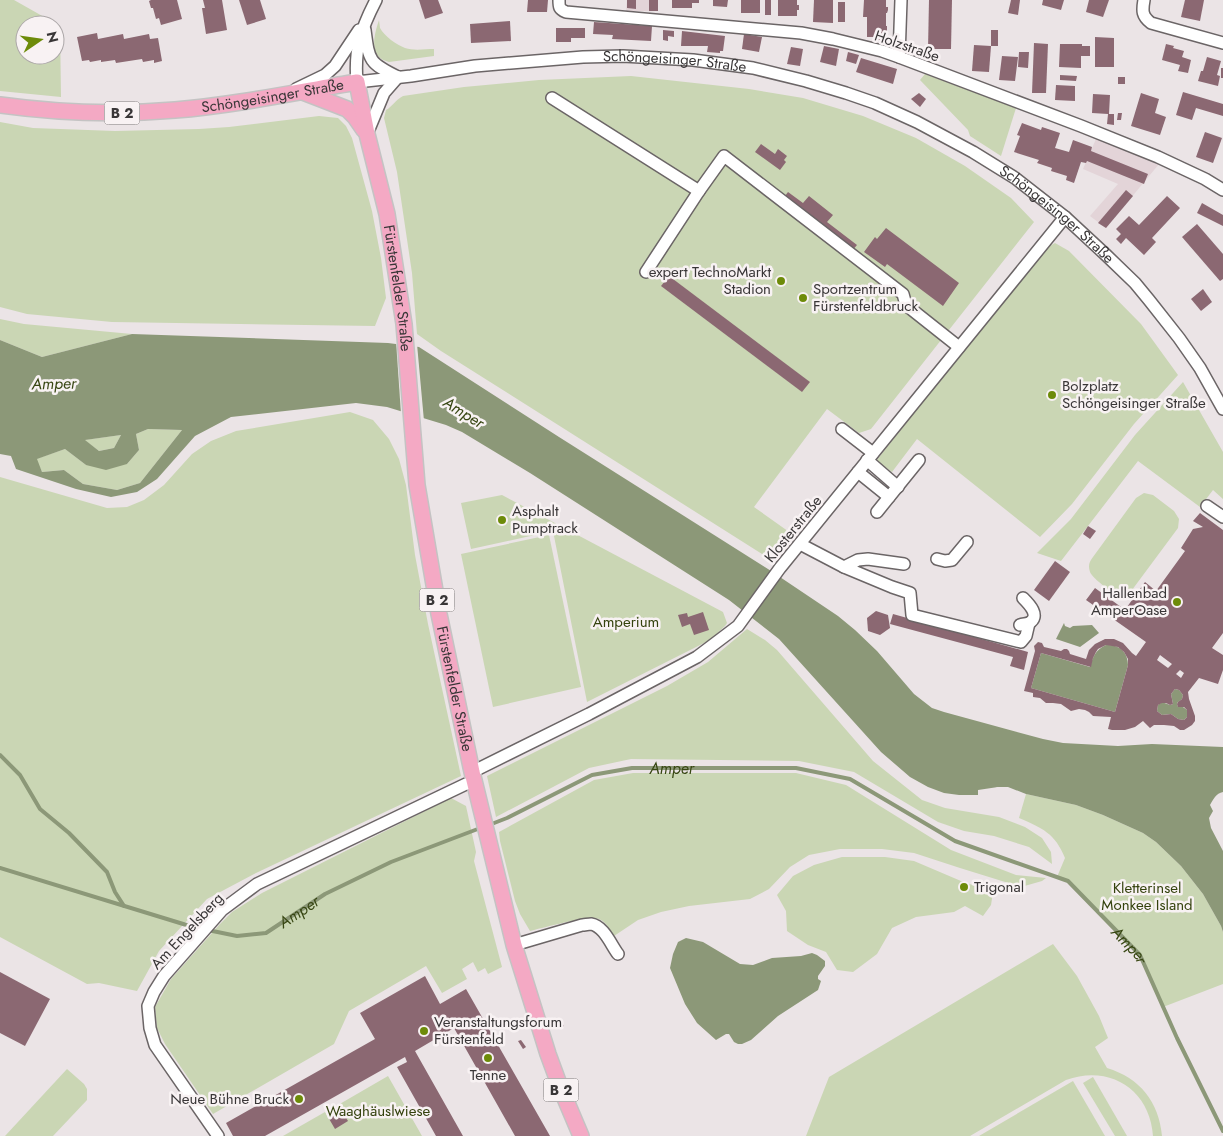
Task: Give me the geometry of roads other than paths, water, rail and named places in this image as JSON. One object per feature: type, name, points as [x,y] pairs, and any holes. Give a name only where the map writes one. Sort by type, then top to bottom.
[{"type":"main road","name":"Schöngeisinger Straße","points":[[0,105],[67,112],[113,113],[176,110],[244,102],[357,82]]},
{"type":"main road","name":"Fürstenfelder Straße","points":[[357,82],[367,134],[388,214],[406,336],[417,485],[437,605],[473,777],[514,945],[558,1084],[581,1136]]},
{"type":"main road","points":[[301,92],[347,109],[367,134]]},
{"type":"street","points":[[284,95],[325,75],[335,66],[364,23],[376,0]]},
{"type":"street","points":[[899,57],[901,0]]},
{"type":"street","points":[[1144,0],[1145,18],[1151,23],[1163,28],[1223,43]]},
{"type":"street","name":"Holzstraße","points":[[560,5],[566,12],[570,13],[801,33],[840,41],[899,57],[1158,157],[1205,179],[1223,190]]},
{"type":"street","points":[[364,23],[368,53],[371,59],[378,67],[398,77],[384,93],[367,134]]},
{"type":"street","points":[[357,82],[358,46],[364,23]]},
{"type":"street","name":"Schöngeisinger Straße","points":[[357,82],[484,65],[623,56],[702,61],[773,72],[875,103],[960,144],[1015,178],[1064,218],[1135,283],[1180,338],[1200,368],[1223,409]]},
{"type":"street","points":[[552,98],[699,191]]},
{"type":"street","points":[[646,272],[724,156],[903,294],[906,305],[959,347]]},
{"type":"street","name":"Klosterstraße","points":[[473,777],[696,657],[738,626],[745,619],[776,574],[1064,218]]},
{"type":"street","points":[[842,428],[898,487]]},
{"type":"street","points":[[877,512],[919,460]]},
{"type":"street","points":[[858,472],[889,497]]},
{"type":"street","points":[[1208,506],[1223,517]]},
{"type":"street","points":[[937,559],[952,560],[967,542]]},
{"type":"street","points":[[800,544],[844,567],[910,593],[912,615],[1021,642],[1026,636],[1025,624],[1033,618],[1034,612],[1031,605],[1022,598]]},
{"type":"street","points":[[844,567],[858,560],[868,559],[904,564]]},
{"type":"street","name":"Am Engelsberg","points":[[218,1136],[155,1045],[150,1028],[148,1006],[164,976],[222,910],[257,884],[466,784],[473,777]]},
{"type":"street","points":[[514,945],[591,924],[603,931],[618,954]]},
{"type":"water","points":[[132,334],[388,343],[419,347],[768,569],[838,616],[877,651],[914,694],[932,708],[1063,743],[1118,746],[1152,744],[1223,747],[1223,792],[1217,795],[1210,805],[1213,811],[1209,818],[1211,828],[1223,851],[1223,932],[1203,894],[1181,866],[1156,842],[1143,833],[1076,805],[1026,794],[1008,787],[998,787],[978,795],[959,795],[944,793],[910,777],[881,752],[779,639],[729,600],[530,473],[462,432],[446,425],[387,407],[356,403],[231,417],[195,436],[157,479],[137,492],[111,497],[76,489],[16,469],[11,456],[0,454],[0,340],[42,357]],"holes":[[[148,429],[182,430],[140,483],[117,490],[83,484],[64,470],[42,472],[37,459],[65,449],[86,465],[106,470],[127,464],[139,450],[136,434]],[[121,435],[114,448],[99,451],[85,440]]]},
{"type":"water","points":[[1064,623],[1065,626],[1070,628],[1073,626],[1092,625],[1099,633],[1080,647],[1056,639]]},
{"type":"water","points":[[1106,645],[1119,647],[1128,660],[1115,712],[1031,688],[1041,653],[1090,667],[1095,654]]},
{"type":"water","points":[[1175,689],[1179,690],[1183,695],[1182,699],[1177,703],[1178,707],[1183,707],[1187,710],[1187,717],[1184,720],[1178,719],[1171,714],[1162,715],[1157,711],[1158,705],[1161,703],[1173,704],[1171,694]]},
{"type":"water","points":[[686,938],[703,942],[740,964],[753,965],[772,958],[801,956],[812,953],[825,961],[825,966],[818,976],[818,979],[821,981],[818,990],[778,1016],[751,1040],[738,1044],[734,1042],[729,1034],[726,1034],[716,1040],[697,1023],[685,1004],[670,968],[678,942]]},
{"type":"waterway","points":[[0,755],[20,775],[40,809],[69,833],[107,872],[115,892],[124,906]]},
{"type":"waterway","name":"Amper","points":[[489,825],[507,818],[592,775],[632,768],[796,768],[850,779],[955,841],[1068,881],[1140,955],[1177,1038],[1223,1131]]},
{"type":"waterway","name":"Amper","points":[[0,868],[193,927],[237,936],[266,933],[325,894],[391,862],[483,827]]},
{"type":"place","name":"expert TechnoMarkt Stadion","points":[[781,281]]},
{"type":"place","name":"Sportzentrum Fürstenfeldbruck","points":[[803,298]]},
{"type":"place","name":"Bolzplatz Schöngeisinger Straße","points":[[1052,395]]},
{"type":"place","name":"Asphalt Pumptrack","points":[[502,520]]},
{"type":"place","name":"Hallenbad AmperOase","points":[[1177,602]]},
{"type":"place","name":"Trigonal","points":[[964,887]]},
{"type":"place","name":"Veranstaltungsforum Fürstenfeld","points":[[424,1031]]},
{"type":"place","name":"Tenne","points":[[488,1058]]},
{"type":"place","name":"Neue Bühne Bruck","points":[[299,1099]]},
{"type":"park label","name":"Amperium","points":[[626,622]]},
{"type":"park label","name":"Kletterinsel Monkee Island","points":[[1147,896]]},
{"type":"park label","name":"Waaghäuslwiese","points":[[378,1111]]}]
